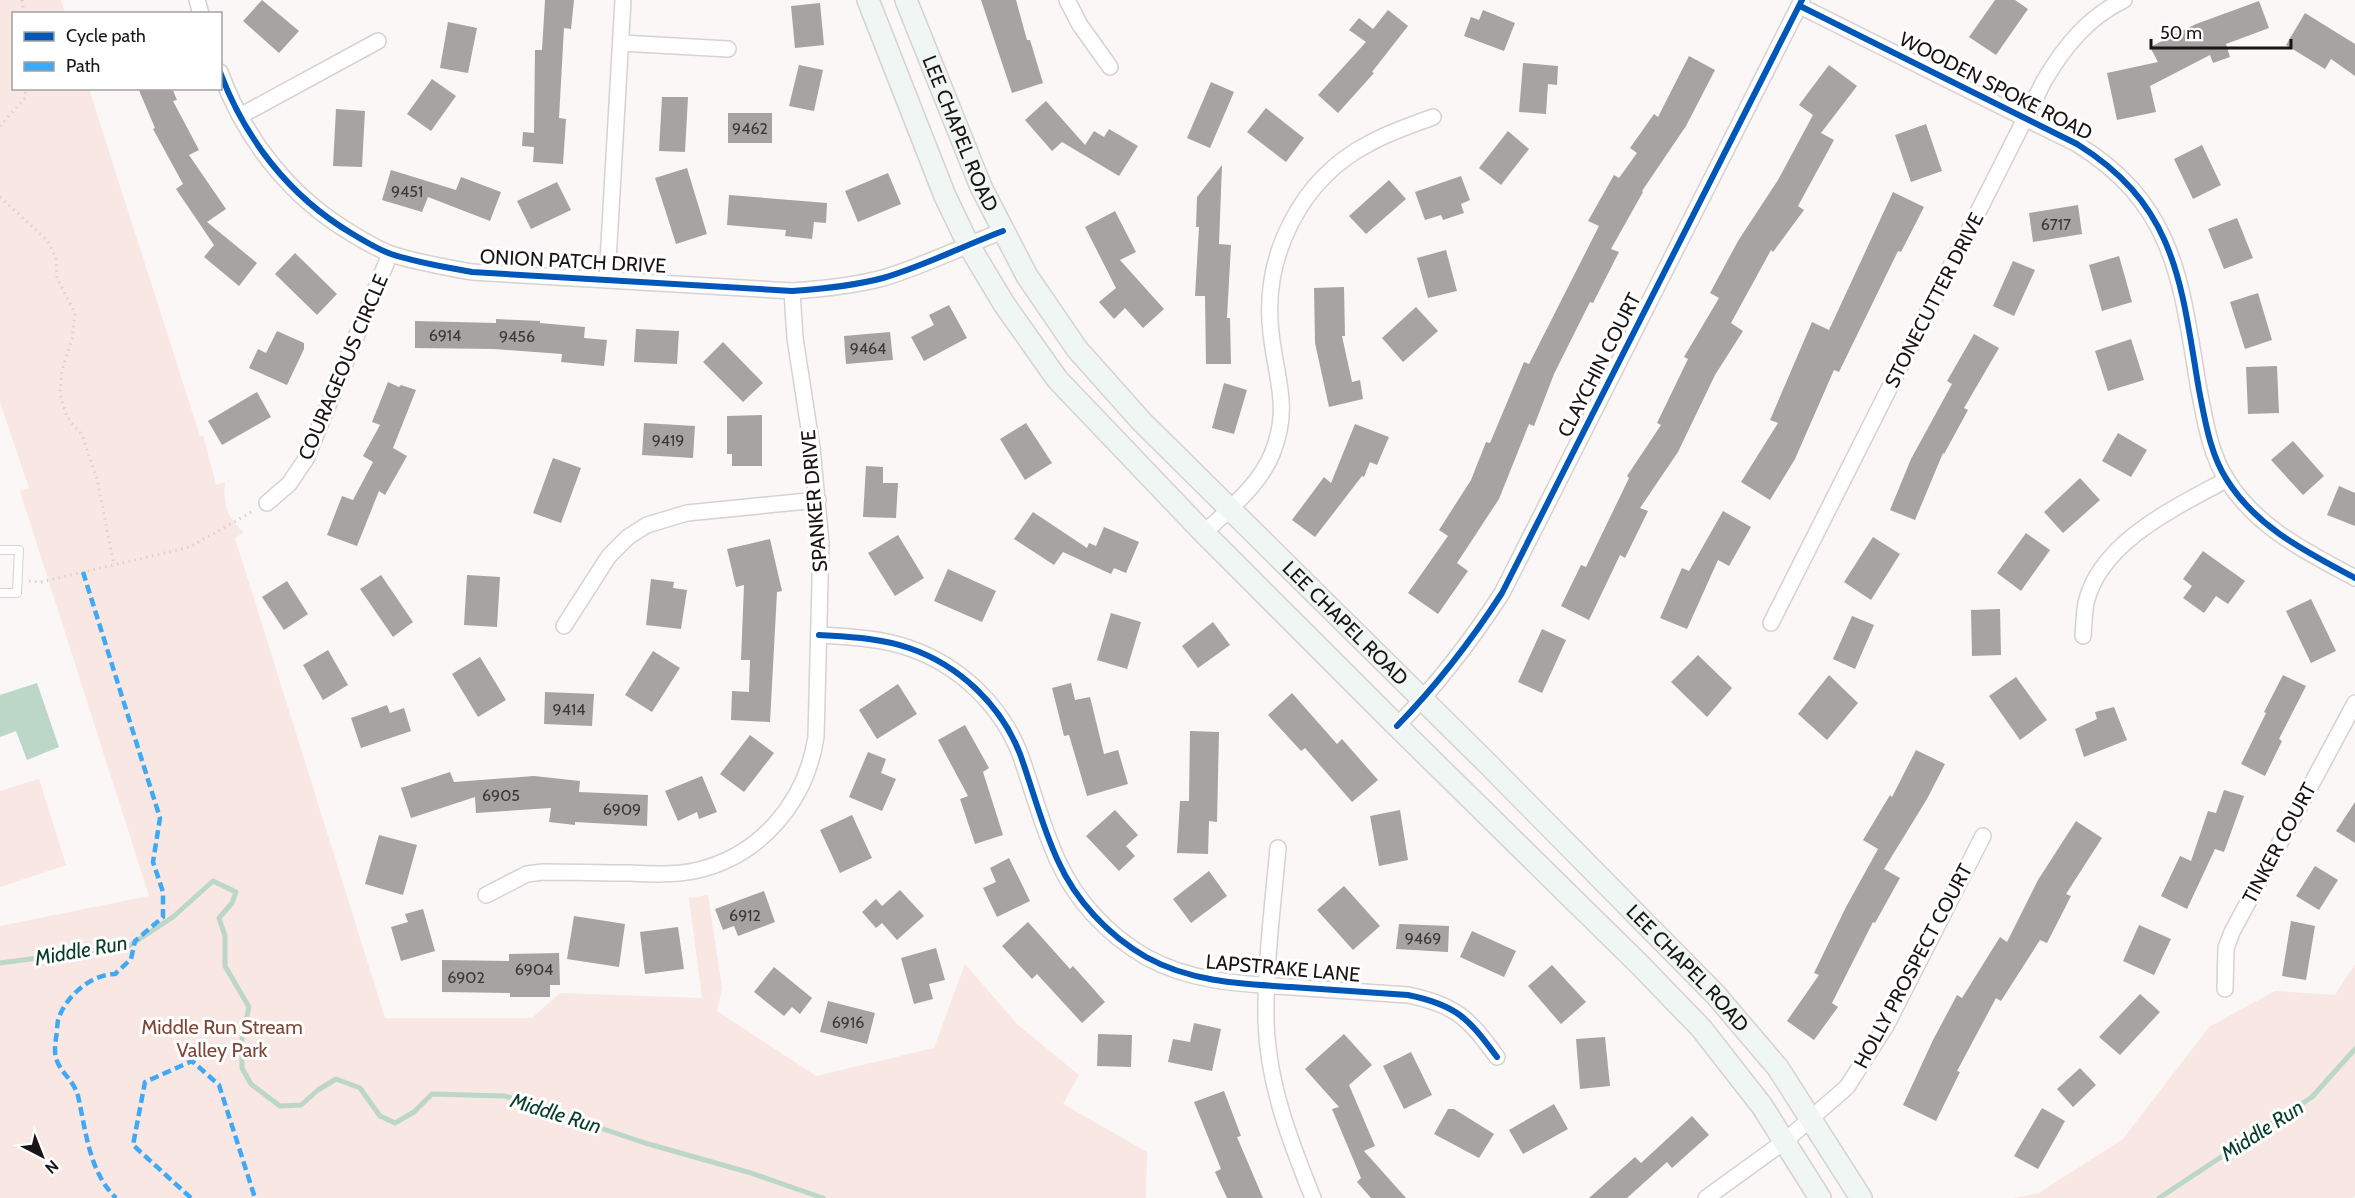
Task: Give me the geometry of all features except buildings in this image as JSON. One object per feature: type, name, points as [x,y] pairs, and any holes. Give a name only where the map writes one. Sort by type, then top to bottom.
[{"type":"main road","name":"LEE CHAPEL ROAD","points":[[868,0],[945,196],[968,244],[1004,304],[1057,379],[1204,533],[1549,874],[1701,1028],[1733,1067],[1785,1141],[1820,1198]]},
{"type":"main road","name":"LEE CHAPEL ROAD","points":[[906,0],[981,186],[1003,231],[1027,276],[1077,349],[1142,422],[1715,994],[1778,1068],[1861,1198]]},
{"type":"street","name":"ONION PATCH DRIVE","points":[[607,279],[623,0]]},
{"type":"street","points":[[1067,0],[1080,25],[1110,67]]},
{"type":"street","name":"STONECUTTER DRIVE","points":[[1771,623],[2044,81],[2070,42],[2099,15],[2124,0]]},
{"type":"street","name":"WOODEN SPOKE ROAD","points":[[1801,3],[2078,144],[2119,174],[2139,197],[2162,232],[2170,250],[2181,288],[2206,426],[2226,480],[2252,512],[2266,525],[2297,547],[2355,578]]},
{"type":"street","name":"CLAYCHIN COURT","points":[[1397,726],[1423,700],[1476,634],[1502,593],[1801,3]]},
{"type":"street","points":[[240,117],[378,41]]},
{"type":"street","points":[[621,43],[728,49]]},
{"type":"street","name":"ONION PATCH DRIVE","points":[[222,76],[240,117],[263,153],[295,191],[337,225],[390,254],[425,264],[472,272],[792,291],[823,289],[883,278],[1003,231]]},
{"type":"street","points":[[1204,533],[1263,472],[1279,432],[1282,395],[1270,320],[1271,286],[1275,262],[1284,234],[1308,195],[1340,162],[1371,142],[1433,117]]},
{"type":"street","name":"COURAGEOUS CIRCLE","points":[[267,503],[289,484],[306,459],[390,254]]},
{"type":"street","name":"SPANKER DRIVE","points":[[486,895],[527,874],[543,872],[668,874],[694,871],[722,863],[758,841],[784,816],[796,798],[811,765],[816,737],[821,543],[818,500],[795,338],[792,291]]},
{"type":"street","points":[[2084,636],[2086,603],[2098,576],[2116,553],[2159,516],[2226,480]]},
{"type":"street","points":[[564,626],[609,556],[628,537],[647,525],[687,513],[818,500]]},
{"type":"street","name":"LAPSTRAKE LANE","points":[[819,635],[890,642],[927,655],[956,672],[979,690],[1012,736],[1058,862],[1072,888],[1100,921],[1145,956],[1165,967],[1205,979],[1424,998],[1459,1014],[1473,1024],[1497,1057]]},
{"type":"street","name":"TINKER COURT","points":[[2225,990],[2226,948],[2232,932],[2355,703]]},
{"type":"street","name":"HOLLY PROSPECT COURT","points":[[1706,1198],[1785,1141],[1847,1087],[1886,1026],[1983,836]]},
{"type":"street","points":[[1278,848],[1266,1023],[1274,1082],[1288,1136],[1313,1198]]},
{"type":"lane","points":[[0,550],[19,550],[17,593],[0,593]]},
{"type":"path","points":[[0,126],[25,98],[26,90]]},
{"type":"path","points":[[0,197],[48,241],[56,259],[57,278],[75,313],[72,339],[62,370],[60,396],[67,417],[82,435],[97,479],[114,565]]},
{"type":"path","points":[[17,581],[41,582],[190,547],[267,503]]},
{"type":"green space","name":"Middle Run Stream Valley Park","points":[[0,0],[61,0],[65,12],[12,12],[12,90],[89,90],[200,436],[203,435],[216,485],[225,482],[227,510],[244,532],[235,538],[385,1018],[532,1018],[560,993],[702,998],[689,898],[708,895],[722,988],[717,1011],[816,1076],[934,1048],[965,964],[1018,1025],[1079,1075],[1063,1104],[1147,1152],[1146,1198],[0,1198],[0,926],[149,896],[20,491],[29,488],[0,402]]},
{"type":"green space","points":[[39,779],[66,865],[0,887],[0,791]]},
{"type":"green space","points":[[2355,964],[2355,1196],[2353,1198],[2014,1198],[2039,1193],[2123,1139],[2209,1027],[2275,991],[2335,995]]},
{"type":"shaded area","points":[[37,683],[59,747],[27,760],[16,731],[0,737],[0,695]]},
{"type":"waterway","name":"Middle Run","points":[[0,963],[129,946],[173,917],[213,881],[236,892],[232,903],[219,918],[225,936],[225,966],[249,1007],[242,1038],[242,1068],[251,1084],[280,1106],[301,1105],[318,1090],[336,1079],[360,1088],[380,1116],[395,1123],[414,1112],[432,1094],[505,1096],[645,1143],[751,1173],[823,1198]]},
{"type":"waterway","name":"Middle Run","points":[[2159,1198],[2312,1097],[2355,1049]]},
{"type":"marked path","points":[[83,572],[160,818],[153,862],[163,892],[163,917],[135,941],[131,959],[115,974],[88,982],[66,1003],[58,1022],[55,1047],[59,1066],[78,1096],[94,1164],[107,1188],[116,1198]]},
{"type":"marked path","points":[[191,1198],[133,1145],[145,1082],[192,1061],[219,1085],[255,1198]]},
{"type":"cycle path","points":[[1397,726],[1426,695],[1502,593],[1802,0]]},
{"type":"cycle path","points":[[1800,6],[2077,144],[2110,168],[2136,194],[2155,221],[2169,250],[2179,282],[2206,425],[2221,470],[2239,497],[2268,525],[2301,548],[2355,578]]},
{"type":"cycle path","points":[[222,77],[230,97],[256,143],[272,164],[308,202],[351,233],[386,252],[472,272],[792,291],[838,287],[883,278],[1003,231]]},
{"type":"cycle path","points":[[819,635],[876,640],[909,648],[945,665],[976,689],[990,703],[1012,736],[1042,822],[1065,876],[1094,916],[1106,928],[1146,957],[1181,972],[1217,980],[1254,985],[1408,995],[1425,999],[1450,1009],[1469,1023],[1497,1057]]}]
